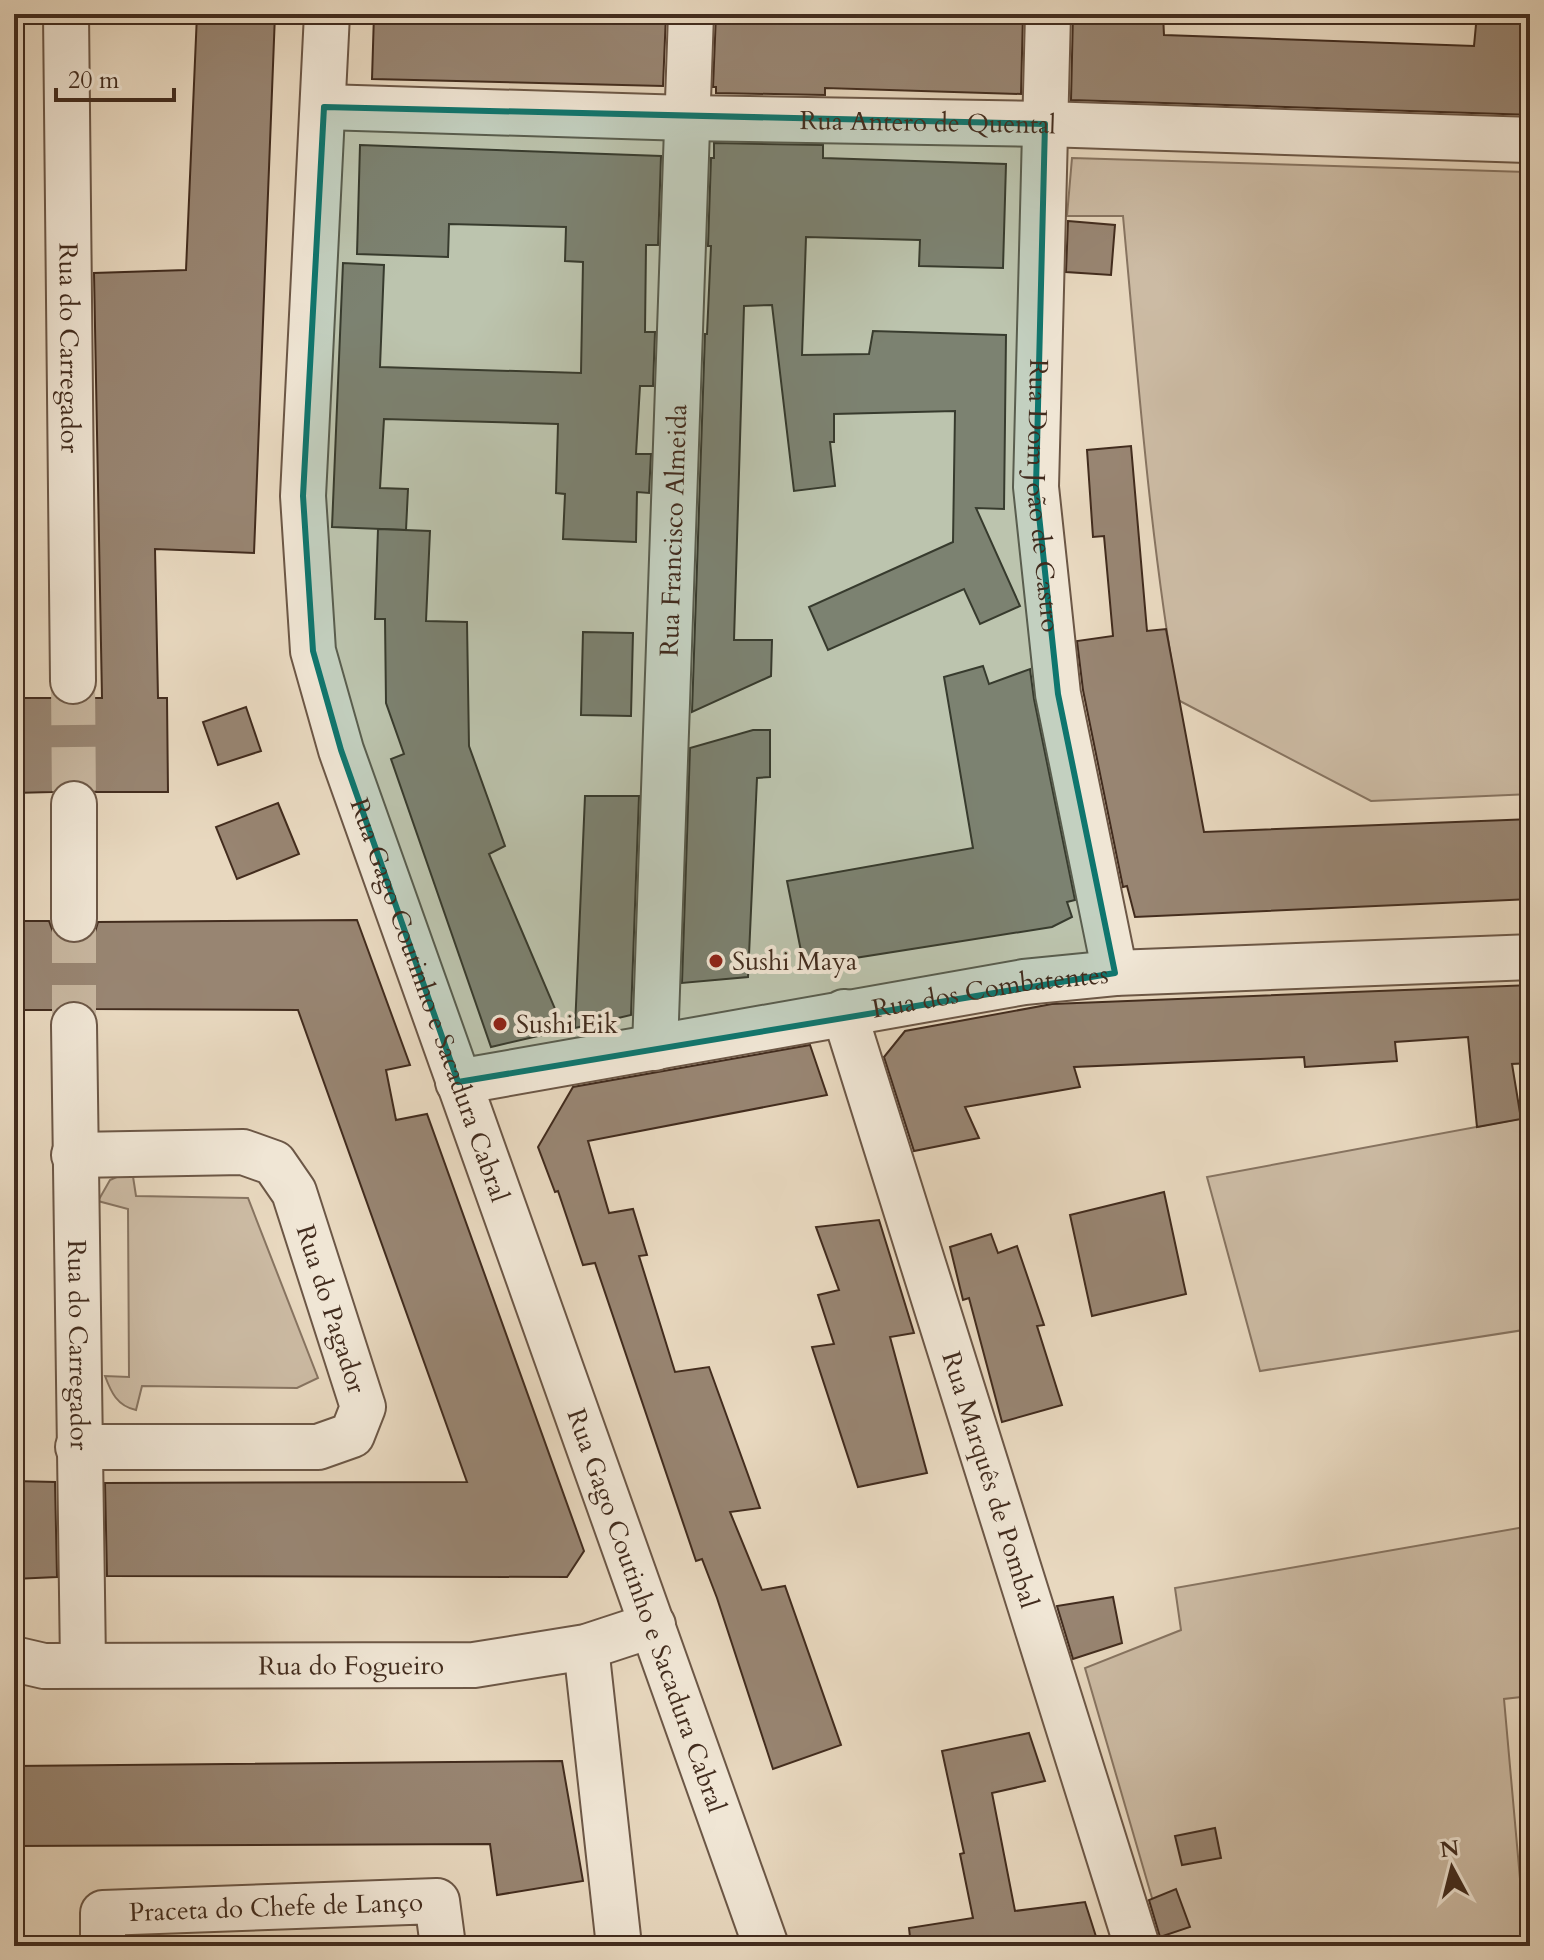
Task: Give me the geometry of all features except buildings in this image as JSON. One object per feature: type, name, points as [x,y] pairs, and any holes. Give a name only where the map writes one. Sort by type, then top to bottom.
[{"type":"street","name":"Rua do Carregador","points":[[66,14],[73,681]]},
{"type":"street","name":"Rua Gago Coutinho e Sacadura Cabral","points":[[327,14],[303,496],[313,651],[341,750],[766,1946]]},
{"type":"street","name":"Rua Francisco Almeida","points":[[655,1048],[691,14]]},
{"type":"street","name":"Rua Dom João de Castro","points":[[1048,14],[1036,487],[1058,694],[1115,973]]},
{"type":"street","name":"Rua Antero de Quental","points":[[324,107],[687,118],[1045,124],[1530,140]]},
{"type":"street","points":[[74,804],[74,919]]},
{"type":"street","name":"Rua dos Combatentes","points":[[458,1082],[1024,982],[1115,973],[1386,960],[1530,957]]},
{"type":"street","name":"Rua Marquês de Pombal","points":[[844,1012],[1137,1946]]},
{"type":"street","name":"Rua do Carregador","points":[[39,1666],[78,1447],[74,1025]]},
{"type":"street","name":"Rua do Pagador","points":[[74,1155],[243,1152],[274,1163],[294,1192],[363,1407],[352,1435],[318,1447],[78,1447]]},
{"type":"street","name":"Rua do Fogueiro","points":[[39,1666],[474,1665],[586,1647],[653,1625]]},
{"type":"street","points":[[586,1647],[619,1946]]},
{"type":"street","name":"Praceta do Chefe de Lanço","points":[[103,1946],[103,1913],[437,1901],[443,1946]]},
{"type":"highlighted area","points":[[324,107],[1045,124],[1036,487],[1058,694],[1115,973],[458,1082],[341,750],[313,651],[303,496]]},
{"type":"shaded area","points":[[1072,158],[1530,172],[1530,794],[1371,801],[1178,700],[1152,520],[1123,216],[1067,216]]},
{"type":"shaded area","points":[[1530,1117],[1530,1329],[1260,1371],[1207,1177]]},
{"type":"shaded area","points":[[132,1170],[136,1196],[248,1198],[318,1378],[297,1388],[142,1386],[136,1410],[116,1398],[105,1376],[129,1377],[128,1209],[98,1201],[110,1180]]},
{"type":"shaded area","points":[[1530,1526],[1530,1696],[1504,1699],[1521,1890],[1530,1889],[1530,1946],[1166,1946],[1085,1668],[1181,1630],[1175,1588]]},
{"type":"tunnel","points":[[73,681],[74,804]]},
{"type":"tunnel","points":[[74,919],[74,1025]]},
{"type":"place","name":"Sushi Maya","points":[[716,961]]},
{"type":"place","name":"Sushi Eik","points":[[500,1024]]}]
